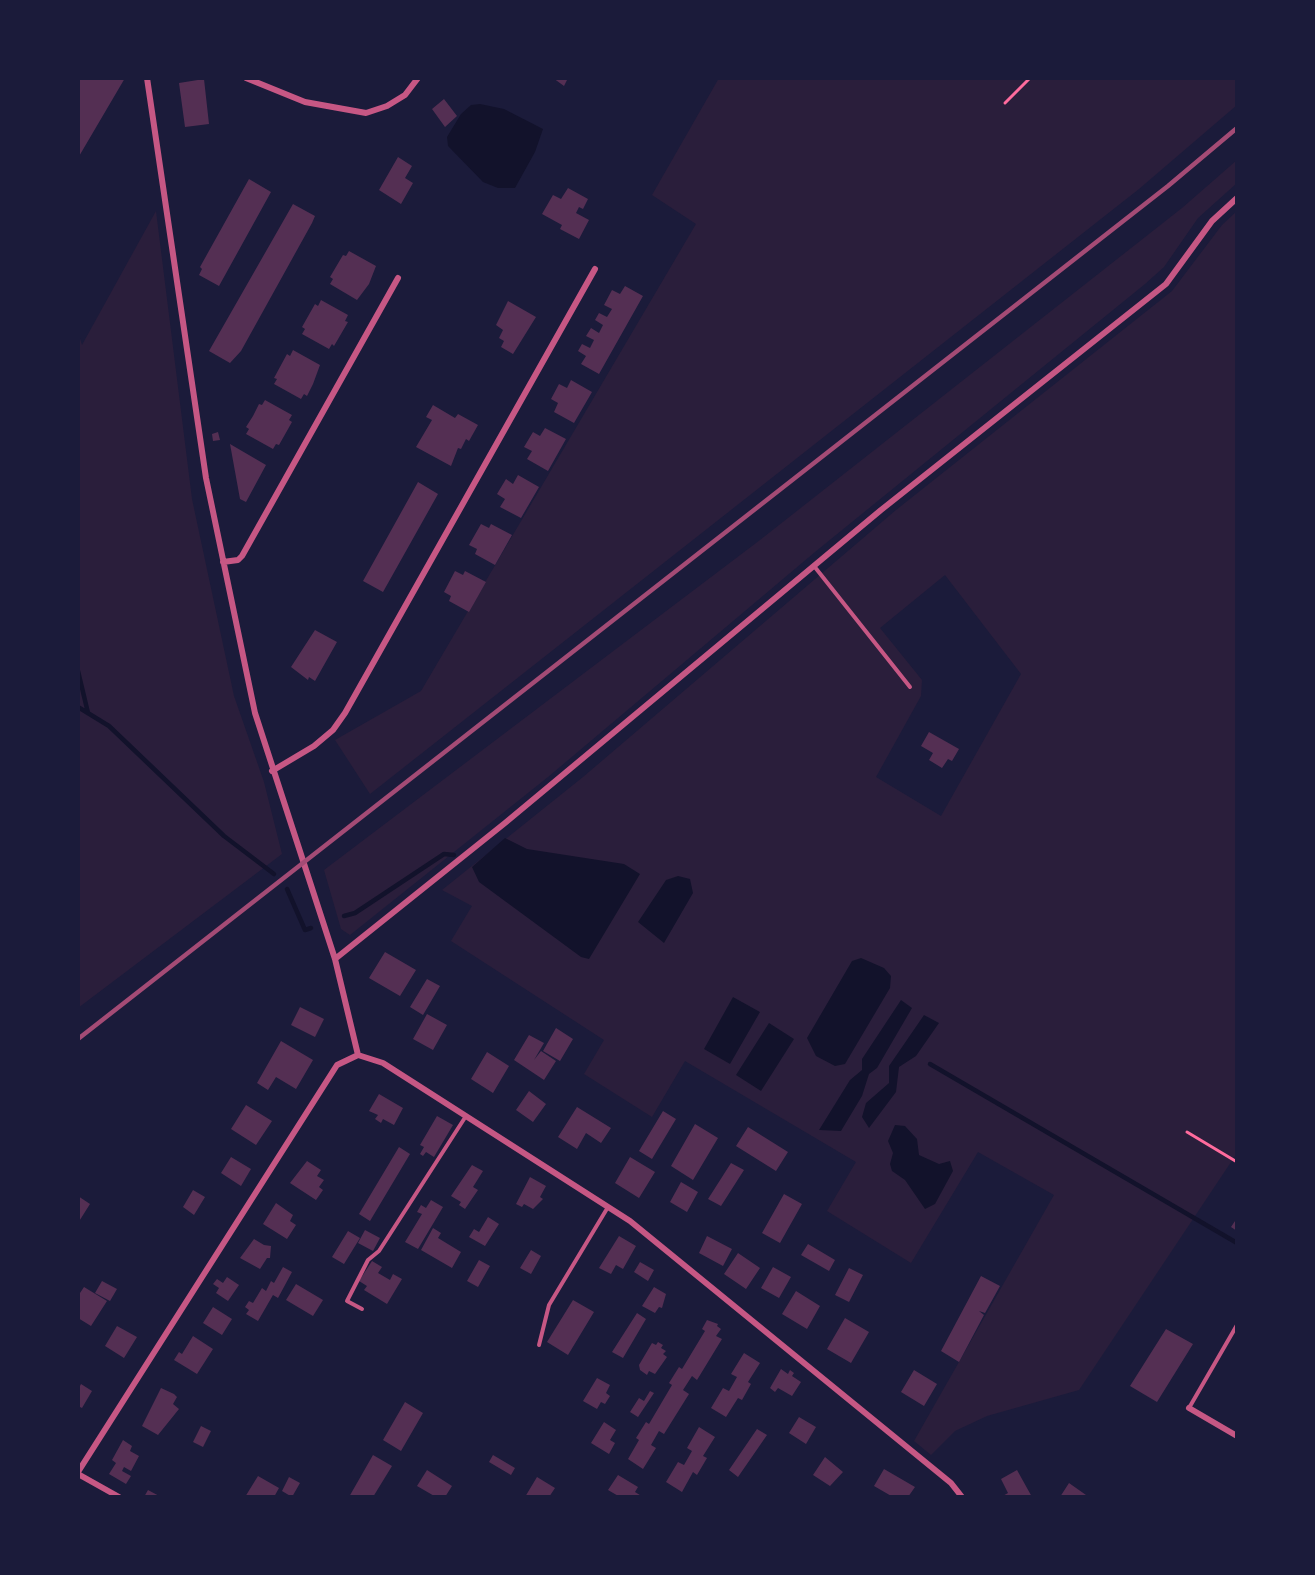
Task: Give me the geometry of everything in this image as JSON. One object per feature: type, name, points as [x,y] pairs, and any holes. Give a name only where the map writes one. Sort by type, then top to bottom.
[{"type":"street","points":[[147,78],[192,389],[223,562],[255,713],[335,959],[358,1055]]},
{"type":"street","points":[[246,78],[305,102],[366,113],[387,106],[405,95],[418,78]]},
{"type":"street","points":[[335,959],[505,823],[814,566],[1166,284],[1212,221],[1237,198]]},
{"type":"street","points":[[272,771],[314,746],[333,730],[345,712],[595,269]]},
{"type":"street","points":[[223,562],[238,560],[242,556],[398,278]]},
{"type":"street","points":[[119,1497],[78,1473],[337,1065],[358,1055],[382,1063],[630,1221],[951,1483],[962,1497]]},
{"type":"street","points":[[1189,1408],[1237,1436]]},
{"type":"lane","points":[[814,566],[910,687]]},
{"type":"lane","points":[[362,1310],[347,1301],[368,1260],[379,1251],[466,1115]]},
{"type":"lane","points":[[538,1345],[549,1305],[608,1206]]},
{"type":"lane","points":[[1189,1408],[1237,1325]]},
{"type":"path","points":[[1005,103],[1030,78]]},
{"type":"path","points":[[1186,1132],[1237,1162]]},
{"type":"shaded area","points":[[719,78],[1237,78],[1237,105],[1139,189],[370,794],[335,740],[421,691],[696,224],[652,195]]},
{"type":"shaded area","points":[[480,104],[504,109],[543,129],[535,152],[515,188],[498,188],[483,182],[448,146],[447,137],[461,114],[471,105]]},
{"type":"shaded area","points":[[1237,160],[1237,183],[1198,218],[1164,267],[1145,284],[815,552],[548,777],[350,935],[341,929],[324,870],[760,540],[1182,208]]},
{"type":"shaded area","points":[[156,211],[192,499],[234,696],[264,782],[282,854],[78,1008],[78,332],[82,345]]},
{"type":"shaded area","points":[[1237,211],[1237,1153],[1079,1390],[987,1416],[955,1431],[931,1455],[914,1441],[1054,1195],[978,1152],[911,1263],[827,1211],[856,1162],[685,1061],[652,1117],[584,1074],[604,1040],[451,941],[472,906],[442,890],[583,777],[896,510],[1172,291],[1222,225]],"holes":[[[945,575],[1021,674],[941,816],[876,777],[921,696],[922,680],[880,628]]]},
{"type":"shaded area","points":[[505,838],[527,849],[624,864],[640,874],[589,959],[581,957],[479,882],[472,867]]},
{"type":"shaded area","points":[[678,876],[690,879],[693,893],[664,943],[638,922],[666,880]]},
{"type":"shaded area","points":[[861,958],[884,968],[891,976],[890,988],[845,1064],[835,1066],[816,1056],[807,1038],[852,961]]},
{"type":"shaded area","points":[[733,997],[760,1012],[730,1064],[704,1049]]},
{"type":"shaded area","points":[[901,1000],[912,1008],[877,1068],[869,1074],[862,1096],[841,1131],[819,1130],[850,1080],[862,1070],[862,1059]]},
{"type":"shaded area","points":[[924,1015],[939,1023],[916,1056],[899,1067],[896,1092],[869,1128],[862,1117],[866,1103],[889,1083],[889,1066]]},
{"type":"shaded area","points":[[769,1023],[794,1039],[761,1091],[736,1075]]},
{"type":"shaded area","points":[[895,1125],[905,1126],[917,1139],[919,1155],[939,1164],[950,1161],[953,1171],[935,1204],[925,1209],[905,1180],[892,1171],[890,1164],[893,1153],[888,1141]]},
{"type":"building","points":[[78,78],[125,78],[78,158]]},
{"type":"building","points":[[553,78],[568,78],[564,86]]},
{"type":"building","points":[[204,79],[209,124],[185,127],[179,83]]},
{"type":"building","points":[[444,99],[457,116],[445,127],[432,109]]},
{"type":"building","points":[[398,157],[412,166],[405,178],[413,183],[401,204],[379,190]]},
{"type":"building","points":[[249,179],[271,192],[219,286],[199,275],[202,269],[200,267]]},
{"type":"building","points":[[568,188],[588,199],[583,209],[579,207],[576,213],[589,220],[579,239],[560,229],[562,225],[542,214],[553,195],[561,199]]},
{"type":"building","points":[[293,204],[315,216],[241,351],[230,363],[209,351]]},
{"type":"building","points":[[349,251],[376,266],[369,284],[357,300],[330,284],[333,279],[330,277],[343,255],[346,256]]},
{"type":"building","points":[[625,286],[643,296],[599,374],[581,364],[586,356],[578,351],[582,344],[590,348],[594,340],[586,336],[591,328],[599,333],[603,325],[595,320],[599,313],[607,317],[612,309],[604,305],[612,290],[620,294]]},
{"type":"building","points":[[321,300],[348,315],[345,321],[348,322],[334,346],[332,344],[329,349],[302,334],[305,329],[302,327],[315,304],[318,306]]},
{"type":"building","points":[[508,301],[536,317],[513,354],[501,347],[504,341],[499,338],[503,330],[496,325]]},
{"type":"building","points":[[293,350],[320,365],[307,396],[304,394],[301,399],[274,384],[277,379],[274,378],[287,354],[290,356]]},
{"type":"building","points":[[571,380],[592,392],[574,423],[554,412],[558,403],[551,399],[559,384],[567,388]]},
{"type":"building","points":[[265,400],[292,415],[289,420],[292,422],[279,445],[276,444],[273,449],[246,434],[249,429],[246,427],[259,404],[262,405]]},
{"type":"building","points":[[433,405],[455,418],[458,414],[478,425],[469,441],[466,439],[461,449],[458,448],[451,466],[416,447],[432,420],[426,417]]},
{"type":"building","points":[[545,428],[566,439],[548,471],[527,459],[532,451],[524,447],[533,432],[540,436]]},
{"type":"building","points":[[218,432],[220,440],[213,441],[212,434]]},
{"type":"building","points":[[230,444],[266,465],[246,502],[240,499]]},
{"type":"building","points":[[518,475],[539,487],[521,518],[500,507],[505,499],[497,494],[506,479],[513,484]]},
{"type":"building","points":[[418,482],[438,494],[383,592],[363,581]]},
{"type":"building","points":[[481,524],[489,528],[491,524],[512,535],[495,565],[475,554],[477,549],[469,545]]},
{"type":"building","points":[[455,571],[463,575],[465,571],[486,582],[469,612],[449,601],[451,596],[444,592]]},
{"type":"building","points":[[315,630],[337,642],[315,681],[309,677],[308,680],[291,667]]},
{"type":"building","points":[[929,732],[959,749],[952,761],[948,759],[942,768],[929,760],[933,753],[921,746]]},
{"type":"building","points":[[385,952],[416,970],[400,996],[369,978]]},
{"type":"building","points":[[427,979],[440,986],[423,1015],[410,1007]]},
{"type":"building","points":[[300,1007],[324,1019],[315,1037],[291,1025]]},
{"type":"building","points":[[427,1014],[447,1025],[433,1050],[413,1039]]},
{"type":"building","points":[[556,1028],[573,1039],[560,1061],[543,1051]]},
{"type":"building","points":[[529,1035],[544,1043],[534,1060],[541,1051],[556,1061],[544,1080],[514,1060]]},
{"type":"building","points":[[281,1041],[313,1060],[296,1089],[276,1077],[268,1090],[257,1083]]},
{"type":"building","points":[[487,1052],[509,1066],[493,1093],[471,1079]]},
{"type":"building","points":[[529,1091],[546,1104],[533,1122],[516,1110]]},
{"type":"building","points":[[379,1094],[403,1108],[394,1125],[383,1119],[381,1123],[375,1119],[378,1115],[369,1111]]},
{"type":"building","points":[[246,1105],[272,1121],[256,1145],[231,1129]]},
{"type":"building","points":[[577,1107],[611,1128],[601,1143],[586,1133],[577,1149],[558,1137]]},
{"type":"building","points":[[663,1111],[676,1119],[652,1159],[639,1151]]},
{"type":"building","points":[[437,1116],[453,1125],[434,1157],[426,1152],[423,1156],[420,1154],[424,1147],[420,1145]]},
{"type":"building","points":[[695,1124],[718,1138],[693,1180],[671,1166]]},
{"type":"building","points":[[748,1127],[788,1152],[776,1171],[736,1146]]},
{"type":"building","points":[[399,1147],[410,1154],[370,1221],[359,1214]]},
{"type":"building","points":[[231,1157],[251,1169],[241,1186],[221,1173]]},
{"type":"building","points":[[630,1157],[655,1172],[639,1198],[615,1183]]},
{"type":"building","points":[[307,1161],[321,1170],[317,1176],[324,1180],[319,1187],[323,1190],[316,1200],[290,1183]]},
{"type":"building","points":[[731,1163],[744,1170],[721,1206],[708,1199]]},
{"type":"building","points":[[472,1165],[483,1171],[473,1187],[478,1190],[465,1209],[459,1205],[461,1202],[451,1196]]},
{"type":"building","points":[[530,1177],[546,1186],[540,1197],[543,1199],[533,1209],[524,1204],[522,1207],[516,1204]]},
{"type":"building","points":[[681,1182],[698,1192],[687,1212],[670,1202]]},
{"type":"building","points":[[193,1190],[205,1197],[194,1215],[183,1207]]},
{"type":"building","points":[[784,1194],[802,1204],[780,1243],[762,1233]]},
{"type":"building","points":[[78,1196],[90,1204],[78,1223]]},
{"type":"building","points":[[431,1200],[443,1207],[418,1249],[405,1242],[422,1214],[417,1212],[421,1205],[426,1208]]},
{"type":"building","points":[[276,1203],[293,1215],[290,1221],[296,1225],[287,1239],[263,1224]]},
{"type":"building","points":[[488,1217],[499,1224],[485,1246],[469,1237],[474,1229],[479,1232]]},
{"type":"building","points":[[1237,1218],[1237,1231],[1231,1227]]},
{"type":"building","points":[[433,1228],[441,1233],[438,1238],[461,1252],[452,1268],[421,1250]]},
{"type":"building","points":[[365,1230],[380,1238],[373,1251],[358,1243]]},
{"type":"building","points":[[348,1231],[360,1238],[344,1264],[332,1257]]},
{"type":"building","points":[[619,1236],[636,1246],[623,1269],[616,1265],[611,1274],[599,1268]]},
{"type":"building","points":[[707,1236],[732,1249],[723,1266],[699,1253]]},
{"type":"building","points":[[254,1239],[271,1246],[270,1258],[267,1258],[260,1269],[240,1258]]},
{"type":"building","points":[[808,1244],[835,1260],[829,1271],[801,1255]]},
{"type":"building","points":[[531,1250],[541,1256],[531,1274],[520,1268]]},
{"type":"building","points":[[738,1253],[760,1268],[746,1289],[724,1274]]},
{"type":"building","points":[[479,1260],[490,1266],[478,1287],[467,1281]]},
{"type":"building","points":[[372,1261],[382,1267],[378,1273],[390,1280],[393,1274],[402,1279],[387,1304],[364,1290],[367,1286],[359,1281]]},
{"type":"building","points":[[640,1262],[654,1270],[648,1281],[634,1272]]},
{"type":"building","points":[[283,1267],[292,1272],[278,1298],[273,1295],[258,1321],[246,1314],[249,1310],[245,1307],[249,1301],[253,1303],[262,1288],[266,1291],[271,1281],[274,1283]]},
{"type":"building","points":[[773,1267],[791,1277],[779,1298],[761,1288]]},
{"type":"building","points":[[849,1268],[863,1275],[849,1302],[835,1295]]},
{"type":"building","points":[[981,1276],[1000,1286],[985,1313],[979,1311],[984,1315],[959,1362],[941,1351]]},
{"type":"building","points":[[227,1277],[239,1285],[228,1301],[216,1293],[219,1288],[213,1284],[217,1279],[223,1283]]},
{"type":"building","points":[[102,1281],[117,1289],[110,1301],[95,1293]]},
{"type":"building","points":[[296,1284],[323,1300],[313,1316],[286,1300]]},
{"type":"building","points":[[84,1287],[107,1301],[91,1326],[78,1318],[78,1296]]},
{"type":"building","points":[[654,1287],[666,1294],[662,1308],[659,1307],[655,1313],[642,1306]]},
{"type":"building","points":[[796,1291],[820,1306],[807,1329],[782,1314]]},
{"type":"building","points":[[573,1300],[594,1312],[568,1355],[547,1342]]},
{"type":"building","points":[[213,1307],[232,1319],[222,1335],[203,1323]]},
{"type":"building","points":[[637,1313],[646,1319],[623,1358],[612,1352]]},
{"type":"building","points":[[845,1318],[869,1332],[851,1363],[827,1349]]},
{"type":"building","points":[[707,1320],[718,1324],[717,1326],[721,1329],[716,1336],[722,1339],[697,1380],[692,1376],[683,1390],[689,1394],[664,1434],[659,1431],[651,1445],[656,1448],[643,1469],[628,1459],[639,1440],[636,1438],[646,1422],[649,1424],[672,1385],[669,1383],[679,1367],[682,1369],[705,1331],[702,1329]]},
{"type":"building","points":[[117,1326],[137,1337],[124,1358],[105,1346]]},
{"type":"building","points":[[1166,1329],[1193,1344],[1157,1402],[1130,1386]]},
{"type":"building","points":[[193,1336],[213,1349],[197,1374],[174,1360],[179,1352],[182,1354]]},
{"type":"building","points":[[658,1342],[663,1345],[661,1348],[666,1351],[663,1354],[667,1357],[655,1374],[649,1371],[647,1375],[640,1370],[639,1365],[652,1343],[656,1345]]},
{"type":"building","points":[[744,1353],[760,1363],[748,1382],[751,1384],[742,1400],[738,1398],[726,1417],[711,1408],[723,1388],[729,1391],[737,1377],[731,1374]]},
{"type":"building","points":[[781,1369],[788,1374],[790,1370],[794,1373],[792,1376],[801,1382],[792,1396],[778,1388],[775,1392],[770,1388]]},
{"type":"building","points":[[914,1370],[937,1384],[924,1406],[901,1392]]},
{"type":"building","points":[[597,1378],[610,1385],[606,1393],[610,1396],[605,1404],[601,1402],[597,1409],[583,1401]]},
{"type":"building","points":[[81,1384],[92,1391],[82,1408],[78,1406],[78,1390]]},
{"type":"building","points":[[161,1388],[177,1397],[173,1404],[179,1409],[158,1435],[142,1426]]},
{"type":"building","points":[[650,1391],[654,1393],[638,1417],[630,1412],[639,1398],[644,1401]]},
{"type":"building","points":[[405,1402],[423,1413],[401,1451],[383,1440]]},
{"type":"building","points":[[799,1417],[816,1427],[806,1444],[789,1433]]},
{"type":"building","points":[[604,1422],[616,1430],[610,1440],[615,1443],[609,1454],[591,1443]]},
{"type":"building","points":[[201,1426],[211,1431],[203,1447],[193,1442]]},
{"type":"building","points":[[699,1427],[715,1437],[703,1456],[707,1458],[697,1475],[693,1472],[682,1492],[666,1482],[678,1462],[684,1465],[692,1451],[687,1448]]},
{"type":"building","points":[[757,1429],[767,1435],[738,1477],[729,1470]]},
{"type":"building","points":[[123,1440],[132,1446],[130,1451],[139,1456],[131,1471],[124,1467],[122,1471],[131,1476],[126,1484],[109,1474],[116,1463],[112,1460]]},
{"type":"building","points":[[373,1455],[392,1466],[373,1497],[349,1497]]},
{"type":"building","points":[[493,1455],[515,1468],[511,1475],[489,1462]]},
{"type":"building","points":[[825,1457],[843,1472],[830,1486],[813,1475]]},
{"type":"building","points":[[884,1469],[915,1487],[908,1497],[893,1497],[874,1486]]},
{"type":"building","points":[[427,1470],[452,1486],[445,1497],[436,1497],[417,1486]]},
{"type":"building","points":[[1017,1470],[1032,1497],[1001,1497],[1008,1493],[1001,1479]]},
{"type":"building","points":[[618,1475],[638,1487],[635,1492],[643,1497],[620,1497],[608,1490]]},
{"type":"building","points":[[258,1476],[279,1488],[274,1497],[245,1497]]},
{"type":"building","points":[[289,1477],[300,1483],[292,1497],[282,1491]]},
{"type":"building","points":[[537,1477],[555,1488],[549,1497],[525,1497]]},
{"type":"building","points":[[1069,1483],[1086,1495],[1084,1497],[1060,1497]]},
{"type":"building","points":[[148,1490],[161,1497],[144,1497]]},
{"type":"waterway","points":[[78,671],[88,713]]},
{"type":"waterway","points":[[78,707],[109,726],[224,836],[274,874]]},
{"type":"waterway","points":[[344,916],[355,913],[444,854],[454,855]]},
{"type":"waterway","points":[[287,889],[305,930],[311,928]]},
{"type":"waterway","points":[[930,1064],[1237,1243]]},
{"type":"railway","points":[[78,1039],[1168,186],[1237,128]]}]
